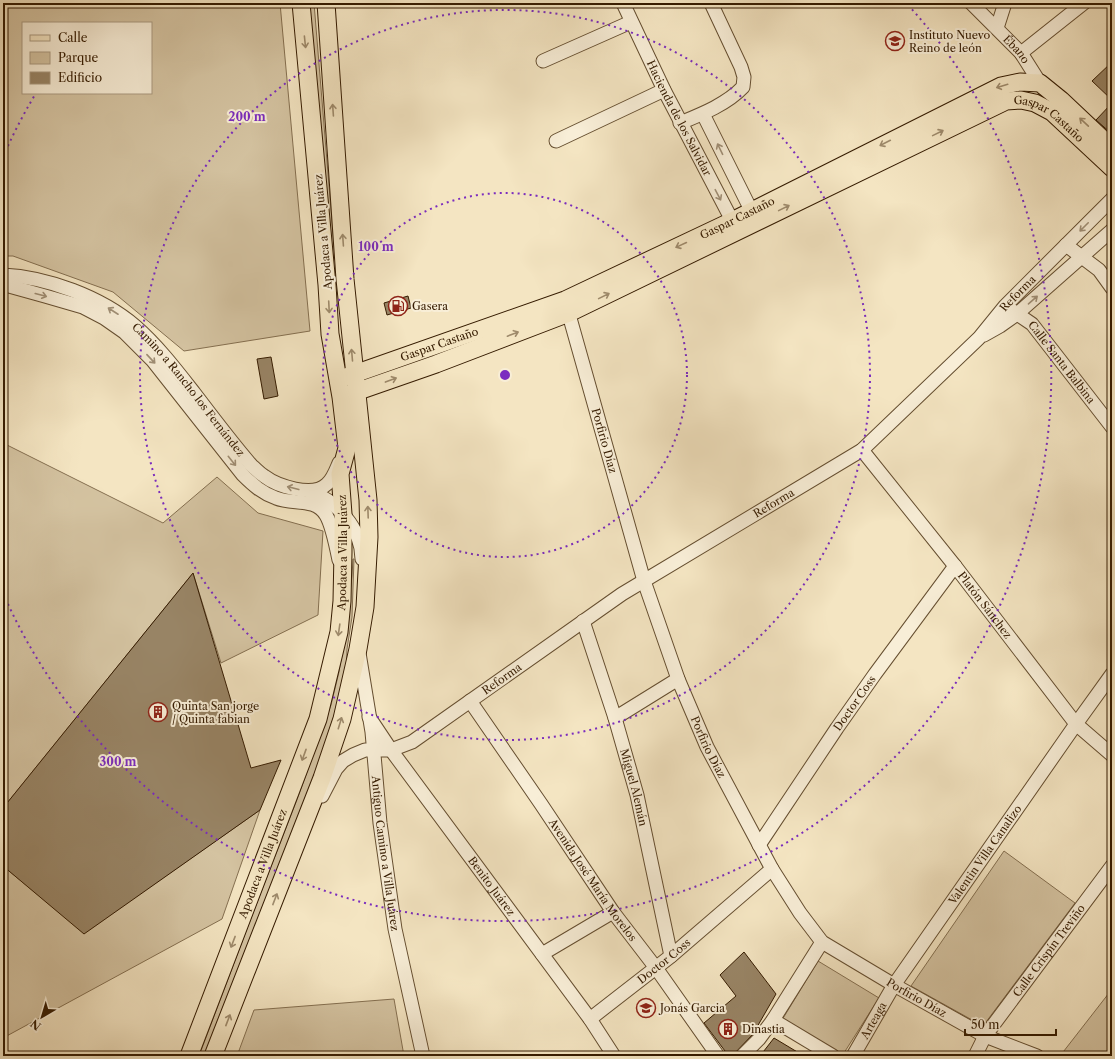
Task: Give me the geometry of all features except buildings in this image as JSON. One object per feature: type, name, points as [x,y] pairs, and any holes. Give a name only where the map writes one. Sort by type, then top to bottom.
[{"type":"main road","name":"Apodaca a Villa Juárez","points":[[213,1056],[322,778],[342,719],[358,649],[364,612],[369,537],[368,507],[348,395],[338,380],[330,334],[327,278],[301,3]]},
{"type":"main road","name":"Apodaca a Villa Juárez","points":[[189,1056],[318,719],[339,632],[343,572],[343,514],[340,474],[347,448],[348,395],[354,375],[345,272],[326,3]]},
{"type":"main road","name":"Gaspar Castaño","points":[[348,395],[436,364],[567,306],[735,226],[1000,86],[1020,82],[1040,83],[1061,100],[1112,148]]},
{"type":"main road","name":"Gaspar Castaño","points":[[754,216],[1006,101],[1020,100],[1035,103],[1052,112],[1112,168]]},
{"type":"main road","name":"Gaspar Castaño","points":[[338,380],[567,306]]},
{"type":"street","name":"Hacienda de los Salvidar","points":[[622,3],[680,123],[735,226]]},
{"type":"street","points":[[680,123],[703,114],[736,94],[743,87],[744,77],[741,67],[711,3]]},
{"type":"street","name":"Ébano","points":[[971,3],[978,12],[997,28],[1021,53],[1040,83]]},
{"type":"street","points":[[997,28],[1005,3]]},
{"type":"street","points":[[1021,53],[1084,3]]},
{"type":"street","points":[[543,61],[631,22]]},
{"type":"street","points":[[556,141],[664,90]]},
{"type":"street","name":"Hacienda de los Salvidar","points":[[703,114],[754,216]]},
{"type":"street","name":"Reforma","points":[[390,749],[412,742],[622,594],[862,450],[979,338],[1005,306],[1112,199]]},
{"type":"street","points":[[979,338],[1017,314],[1112,230]]},
{"type":"street","points":[[1066,245],[1099,270],[1112,288]]},
{"type":"street","name":"Camino a Rancho los Fernández","points":[[3,275],[52,284],[85,296],[112,310],[135,326],[157,348],[252,466],[264,477],[278,483],[309,491],[327,499],[343,514],[359,536],[362,552],[364,612]]},
{"type":"street","points":[[3,286],[9,286],[83,307],[104,318],[124,332],[154,361],[243,475],[260,491],[277,499],[298,503],[311,503],[321,508],[327,516],[343,572]]},
{"type":"street","name":"Porfirio Díaz","points":[[567,306],[644,581],[678,679],[707,747],[772,869],[800,914],[822,942],[894,985],[985,1036],[1037,1056]]},
{"type":"street","name":"Calle Santa Balbina","points":[[1005,306],[1032,324],[1112,427]]},
{"type":"street","points":[[309,491],[319,489],[327,485],[332,478],[347,444]]},
{"type":"street","name":"Platón Sánchez","points":[[862,450],[955,566],[1076,724],[1112,755]]},
{"type":"street","name":"Doctor Coss","points":[[759,845],[867,686],[955,566]]},
{"type":"street","name":"Miguel Alemán","points":[[583,621],[616,718],[637,795],[671,956]]},
{"type":"street","name":"Antiguo Camino a Villa Juárez","points":[[358,649],[370,717],[380,823],[395,929],[423,1056]]},
{"type":"street","name":"Valentin Villa Canalizo","points":[[894,985],[1112,674]]},
{"type":"street","points":[[616,718],[678,679]]},
{"type":"street","name":"Avenida José María Morelos","points":[[470,702],[541,804],[613,912],[656,968],[718,1056]]},
{"type":"street","name":"Benito Juárez","points":[[370,717],[390,749],[590,1019],[614,1056]]},
{"type":"street","points":[[308,813],[322,796],[336,769],[343,761],[353,754],[364,750],[390,749]]},
{"type":"street","name":"Calle Crispín Treviño","points":[[975,1056],[985,1036],[1112,866]]},
{"type":"street","name":"Doctor Coss","points":[[590,1019],[671,956],[772,869]]},
{"type":"street","points":[[542,954],[613,912]]},
{"type":"street","points":[[742,1056],[759,1039],[773,1020],[822,942]]},
{"type":"street","name":"Arteaga","points":[[853,1056],[894,985]]},
{"type":"street","points":[[773,1020],[833,1056]]},
{"type":"green space","points":[[3,3],[280,3],[310,331],[184,351],[113,292],[13,256],[3,256]]},
{"type":"green space","points":[[305,3],[314,3],[335,259],[329,236]]},
{"type":"green space","points":[[3,443],[163,523],[217,477],[258,513],[323,531],[318,615],[221,663],[193,573],[3,808]]},
{"type":"green space","points":[[353,559],[352,617],[347,649],[346,674],[322,756],[206,1056],[199,1056],[298,797],[331,705],[343,647]]},
{"type":"green space","points":[[260,810],[222,919],[3,1038],[3,866],[84,933]]},
{"type":"green space","points":[[1004,851],[1075,903],[983,1026],[911,986]]},
{"type":"green space","points":[[818,961],[879,998],[842,1056],[782,1020]]},
{"type":"green space","points":[[1109,993],[1112,995],[1112,1056],[1060,1056]]},
{"type":"green space","points":[[394,999],[404,1056],[237,1056],[254,1010]]},
{"type":"place","name":"Instituto Nuevo Reino de león","points":[[895,41]]},
{"type":"place","name":"Gasera","points":[[398,306]]},
{"type":"place","name":"Quinta San jorge / Quinta fabian","points":[[158,712]]},
{"type":"place","name":"Jonás Garcia","points":[[646,1008]]},
{"type":"place","name":"Dinastia","points":[[728,1029]]}]
